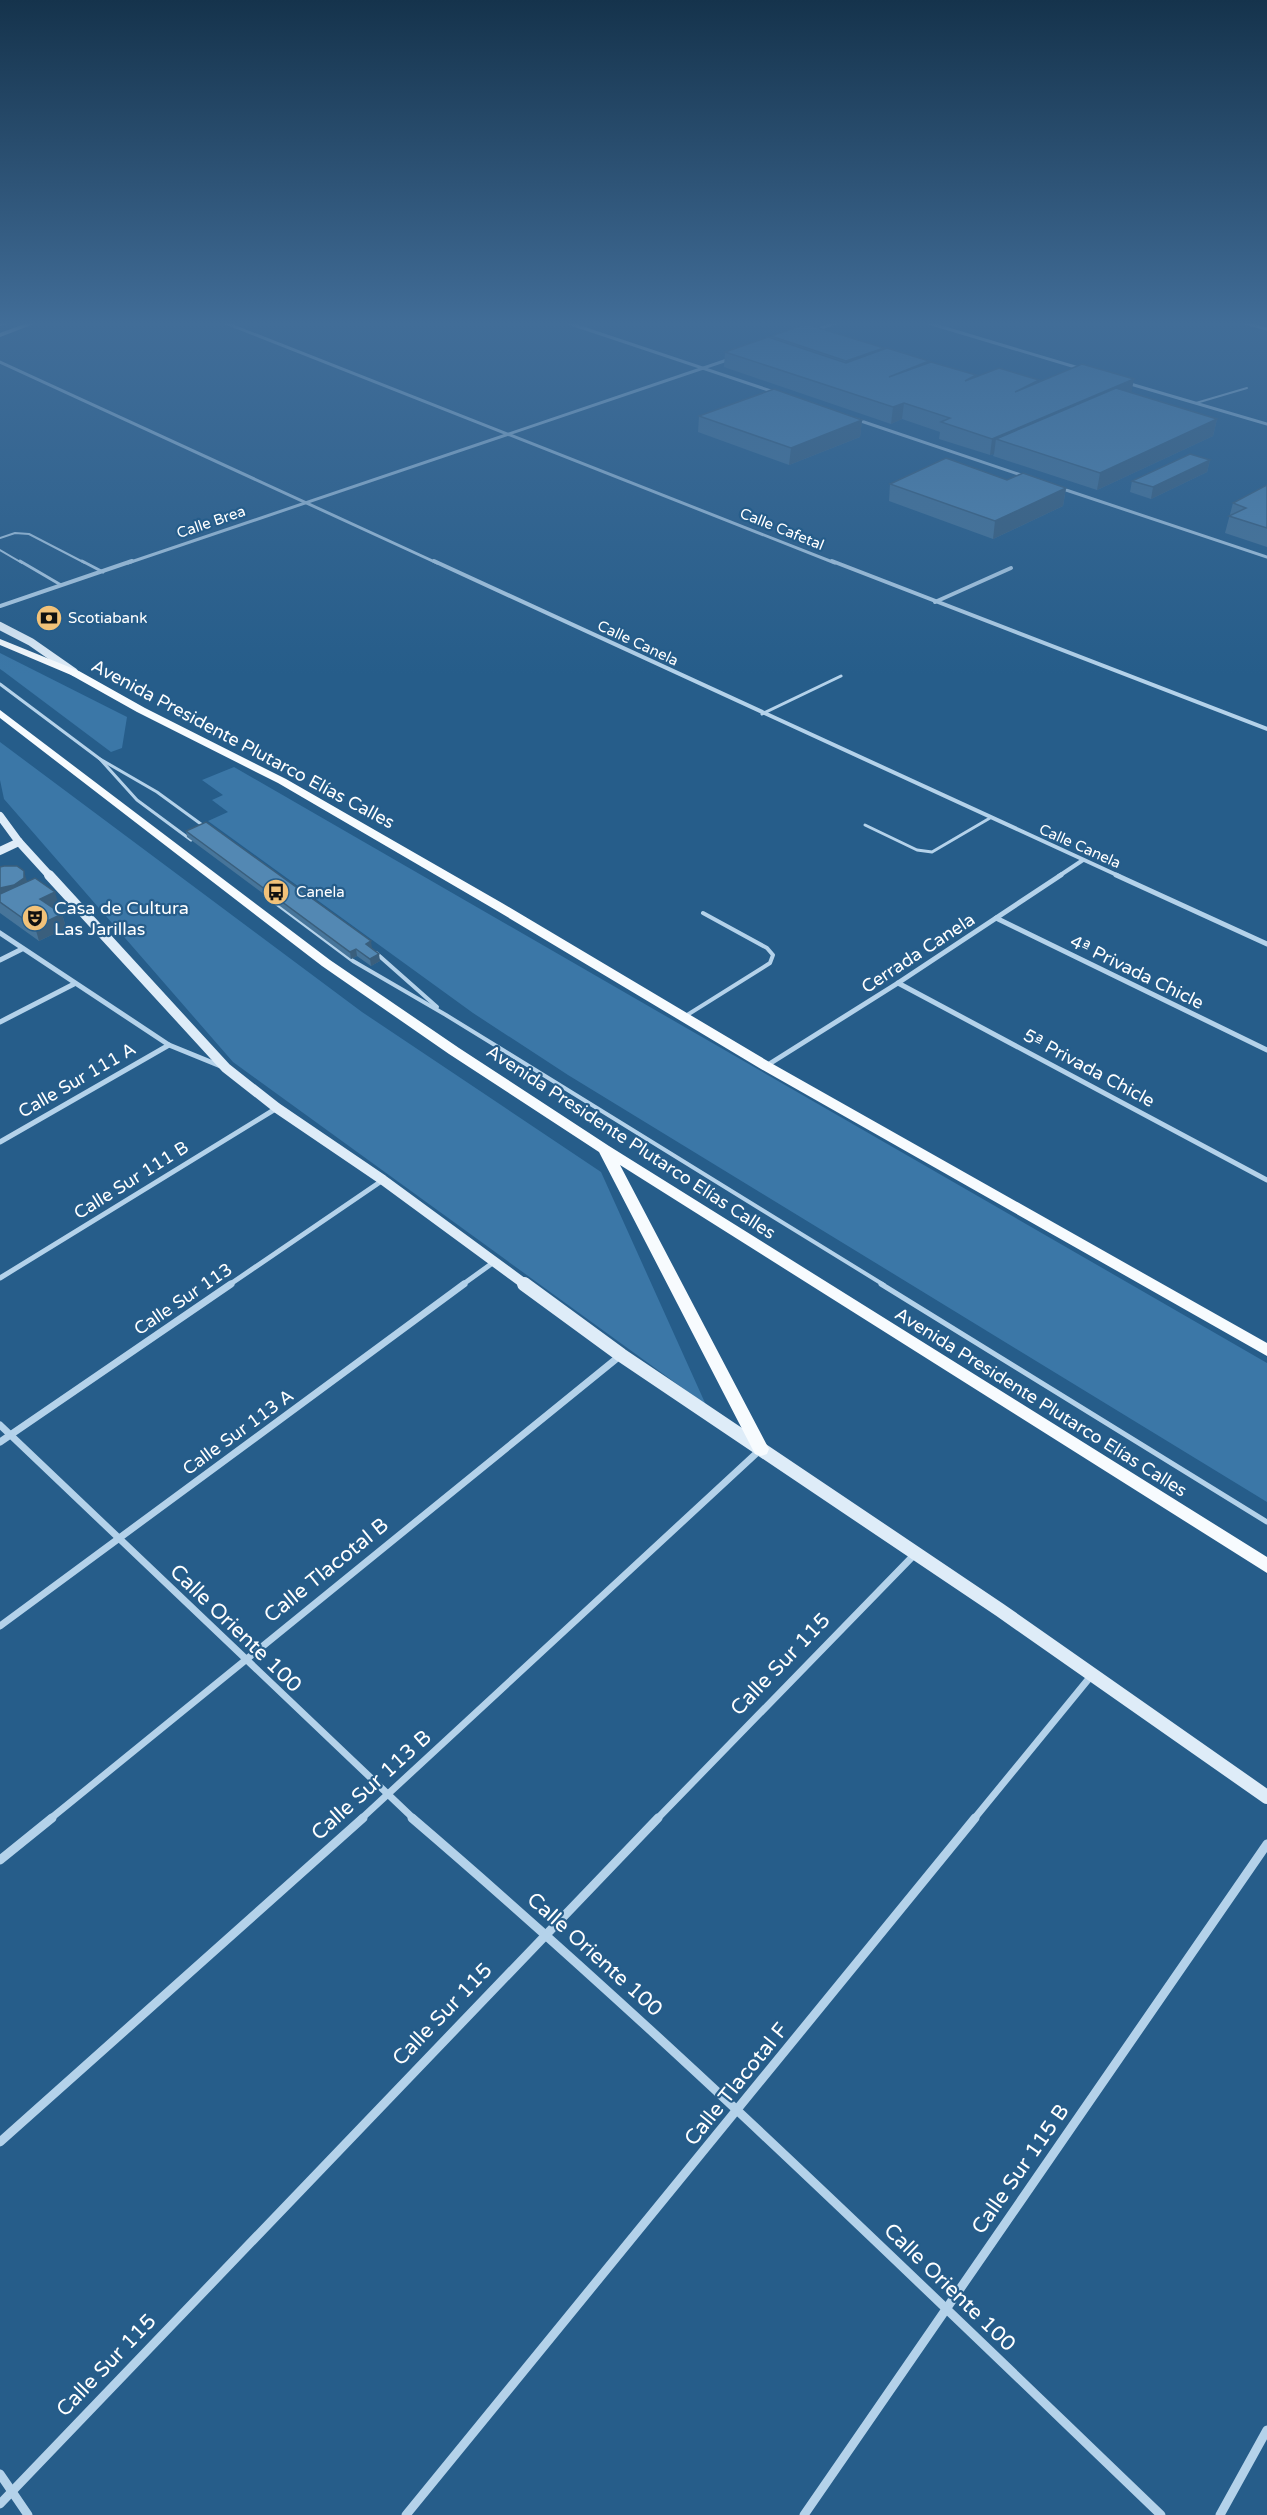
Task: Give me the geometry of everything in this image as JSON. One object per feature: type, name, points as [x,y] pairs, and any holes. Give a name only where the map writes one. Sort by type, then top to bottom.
[{"type":"main road","name":"Avenida Presidente Plutarco Elías Calles","points":[[0,642],[75,673],[141,710],[282,781],[766,1066],[1267,1350]]},
{"type":"main road","name":"Avenida Presidente Plutarco Elías Calles","points":[[0,713],[326,963],[454,1051],[604,1149],[1267,1566]]},
{"type":"main road","points":[[604,1149],[761,1449]]},
{"type":"street","name":"Calle Canela","points":[[169,439],[762,714],[1267,944]]},
{"type":"street","name":"Calle Brea","points":[[0,606],[490,439]]},
{"type":"street","name":"Calle Cafetal","points":[[525,439],[935,602],[1267,729]]},
{"type":"street","points":[[914,439],[1030,478]]},
{"type":"street","points":[[1053,486],[1267,557]]},
{"type":"street","points":[[935,602],[1011,568]]},
{"type":"street","name":"Avenida Presidente Plutarco Elías Calles","points":[[0,626],[31,642],[75,673]]},
{"type":"street","points":[[0,816],[19,842],[226,1068],[277,1108],[383,1180],[621,1355],[1267,1797]]},
{"type":"street","points":[[0,850],[19,842]]},
{"type":"street","name":"Cerrada Canela","points":[[766,1066],[898,983],[1083,860]]},
{"type":"street","name":"4ª Privada Chicle","points":[[996,918],[1267,1050]]},
{"type":"street","points":[[0,933],[169,1045],[226,1068]]},
{"type":"street","points":[[0,960],[22,949]]},
{"type":"street","name":"5ª Privada Chicle","points":[[898,983],[1267,1180]]},
{"type":"street","points":[[0,1022],[74,984]]},
{"type":"street","name":"Calle Sur 111 A","points":[[0,1142],[169,1045]]},
{"type":"street","name":"Calle Sur 111 B","points":[[0,1278],[277,1108]]},
{"type":"street","name":"Calle Sur 113","points":[[0,1442],[383,1180]]},
{"type":"street","name":"Calle Sur 113 A","points":[[0,1626],[494,1262]]},
{"type":"street","name":"Calle Tlacotal B","points":[[0,1860],[243,1660],[621,1355]]},
{"type":"street","name":"Calle Oriente 100","points":[[0,1425],[387,1796],[546,1933],[738,2109],[1161,2515]]},
{"type":"street","name":"Calle Sur 113 B","points":[[0,2142],[387,1796],[761,1449]]},
{"type":"street","name":"Calle Sur 115","points":[[0,2504],[546,1933],[915,1554]]},
{"type":"street","name":"Calle Tlacotal F","points":[[406,2515],[1092,1676]]},
{"type":"street","name":"Calle Sur 115 B","points":[[804,2515],[1267,1844]]},
{"type":"street","points":[[1220,2515],[1267,2430]]},
{"type":"street","points":[[0,2474],[28,2515]]},
{"type":"lane","points":[[0,538],[15,533],[29,534],[103,572]]},
{"type":"lane","points":[[0,550],[61,585]]},
{"type":"lane","points":[[762,714],[841,676]]},
{"type":"lane","points":[[0,684],[100,759],[157,792],[214,833]]},
{"type":"lane","points":[[100,759],[137,800],[194,842]]},
{"type":"lane","points":[[865,825],[917,850],[932,852],[990,818]]},
{"type":"lane","points":[[259,891],[353,961],[446,1015],[1267,1522]]},
{"type":"lane","points":[[684,1017],[770,963],[773,955],[767,948],[703,913]]},
{"type":"lane","points":[[374,951],[446,1015]]},
{"type":"shaded area","points":[[0,653],[127,717],[122,748],[111,752],[0,669]]},
{"type":"shaded area","points":[[0,742],[362,1012],[601,1172],[706,1405],[233,1062],[4,799],[0,780]]},
{"type":"shaded area","points":[[234,767],[1267,1363],[1267,1502],[568,1075],[473,1013],[208,821],[228,812],[212,800],[223,795],[202,780]]},
{"type":"building","points":[[766,439],[813,439],[791,448]]},
{"type":"building","points":[[997,439],[1173,439],[1100,473]]},
{"type":"building","points":[[1190,454],[1210,460],[1153,487],[1132,481]]},
{"type":"building","points":[[946,458],[1007,480],[1023,473],[1066,488],[995,521],[890,484]]},
{"type":"building","points":[[1267,485],[1267,528],[1229,516],[1246,508],[1233,503]]},
{"type":"building","points":[[206,822],[371,941],[366,944],[379,954],[370,959],[356,949],[350,952],[186,831]]},
{"type":"building","points":[[17,866],[24,871],[24,878],[14,885],[0,888],[0,867]]},
{"type":"building","points":[[35,878],[55,892],[40,899],[62,914],[35,927],[0,902],[0,894]]},
{"type":"place","name":"Scotiabank","points":[[49,618]]},
{"type":"place","name":"Canela","points":[[276,892]]},
{"type":"place","name":"Casa de Cultura Las Jarillas","points":[[35,918]]}]
